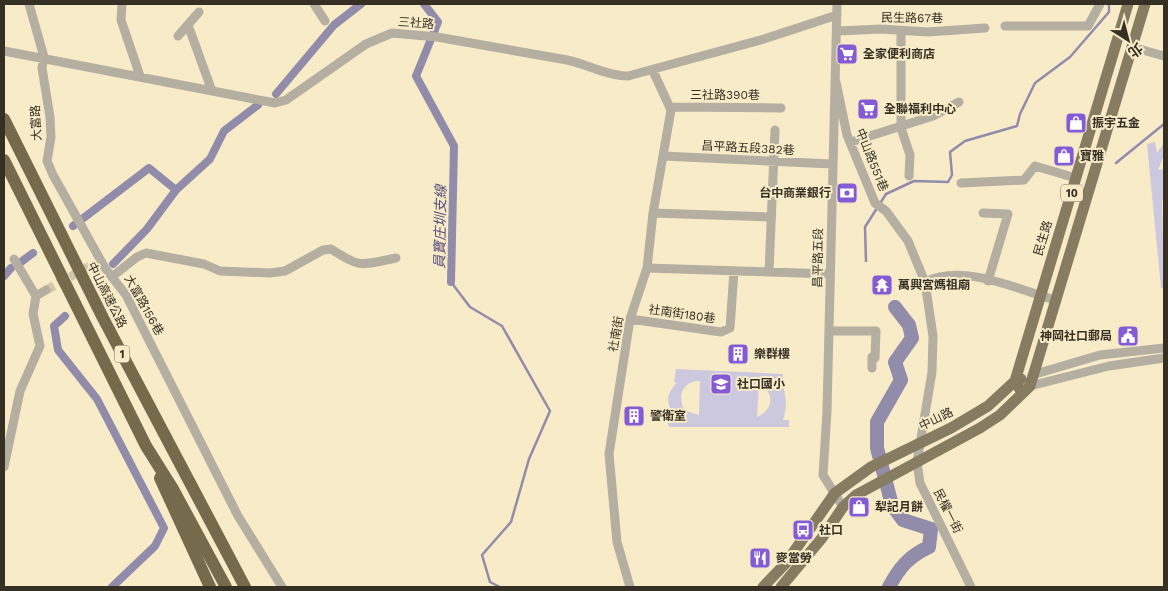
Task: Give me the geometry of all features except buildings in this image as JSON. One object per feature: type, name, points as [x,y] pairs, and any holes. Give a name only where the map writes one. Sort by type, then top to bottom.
[{"type":"highway","name":"中山高速公路","points":[[4,119],[103,318],[245,587]]},
{"type":"highway","name":"1","points":[[4,160],[146,446],[173,489],[226,587]]},
{"type":"highway","points":[[146,446],[210,587]]},
{"type":"main road","name":"民生路","points":[[1015,382],[1128,4]]},
{"type":"main road","name":"10","points":[[1028,385],[1145,4]]},
{"type":"main road","name":"中山路","points":[[764,587],[786,563],[835,493],[881,461],[951,428],[988,406],[1015,382],[1028,385]]},
{"type":"main road","points":[[1015,382],[1028,385]]},
{"type":"main road","name":"中山路","points":[[781,587],[822,538],[843,507],[856,495],[980,428],[1000,415],[1028,385]]},
{"type":"street","name":"大富路","points":[[29,4],[44,57],[42,68],[51,137],[47,162],[101,260],[113,276]]},
{"type":"street","points":[[122,4],[121,20],[140,76]]},
{"type":"street","points":[[314,4],[325,21]]},
{"type":"street","name":"昌平路五段","points":[[837,4],[838,31],[832,164],[829,331],[823,475],[843,507]]},
{"type":"street","points":[[1004,26],[1088,26],[1100,4]]},
{"type":"street","points":[[178,36],[199,12]]},
{"type":"street","name":"三社路","points":[[4,51],[44,57],[275,103],[286,100],[366,44],[392,34],[437,37],[584,63],[617,76],[628,76],[653,71],[764,39],[837,15]]},
{"type":"street","points":[[188,25],[212,91]]},
{"type":"street","name":"民生路67巷","points":[[838,31],[928,32],[985,28]]},
{"type":"street","points":[[901,31],[901,128],[910,155],[909,176]]},
{"type":"street","points":[[1132,47],[1164,56]]},
{"type":"street","points":[[653,71],[670,107]]},
{"type":"street","name":"中山路551巷","points":[[836,82],[847,135],[852,142],[875,203],[886,211],[908,241],[925,282],[933,336],[932,372],[921,442]]},
{"type":"street","points":[[852,142],[901,128],[933,116],[960,102]]},
{"type":"street","name":"三社路390巷","points":[[670,107],[781,108]]},
{"type":"street","name":"社南街","points":[[630,587],[617,542],[610,454],[630,319],[647,268],[653,213],[670,107]]},
{"type":"street","points":[[769,272],[775,130]]},
{"type":"street","name":"昌平路五段382巷","points":[[663,156],[832,164]]},
{"type":"street","points":[[962,183],[1024,180],[1034,166],[1076,178]]},
{"type":"street","points":[[653,213],[771,217]]},
{"type":"street","points":[[983,213],[1008,214],[988,280]]},
{"type":"street","name":"大富路156巷","points":[[282,587],[238,516],[126,294],[113,276],[137,257],[146,253],[197,262],[220,272],[270,274],[285,271],[323,250],[330,249],[354,264],[360,265],[396,258]]},
{"type":"street","points":[[4,467],[20,391],[40,346],[33,314],[36,296],[14,259]]},
{"type":"street","points":[[92,265],[101,260]]},
{"type":"street","points":[[647,268],[830,274]]},
{"type":"street","name":"社南街180巷","points":[[630,319],[721,332],[730,328],[734,271]]},
{"type":"street","points":[[925,282],[955,275],[988,280],[1055,300]]},
{"type":"street","points":[[36,296],[46,290]]},
{"type":"street","points":[[829,331],[876,331],[875,358],[872,358],[872,368]]},
{"type":"street","name":"中山路","points":[[1028,385],[1100,355],[1164,348]]},
{"type":"street","name":"中山路","points":[[1028,385],[1109,366],[1164,358]]},
{"type":"street","name":"民權一街","points":[[921,442],[918,462],[920,483],[971,587]]},
{"type":"shaded area","points":[[1155,142],[1157,153],[1164,143],[1164,155],[1158,170],[1164,169],[1164,199],[1162,200],[1164,288],[1161,288],[1147,144]]},
{"type":"shaded area","points":[[676,369],[783,374],[786,406],[783,420],[789,420],[789,427],[669,427],[667,419],[676,419],[668,401],[670,392],[677,383],[674,382]],"holes":[[[700,381],[699,415],[684,410],[681,399],[683,390],[689,383]],[[759,384],[768,392],[770,401],[767,410],[757,417]]]},
{"type":"waterway","points":[[276,94],[334,25],[361,4]]},
{"type":"waterway","name":"員寶庄圳支線","points":[[424,4],[438,22],[416,76],[454,146],[451,282]]},
{"type":"waterway","points":[[866,261],[865,227],[886,194],[914,181],[948,182],[952,175],[950,152],[965,141],[1017,126],[1020,114],[1035,83],[1070,57],[1109,12],[1109,4]]},
{"type":"waterway","points":[[113,264],[147,229],[176,190],[210,159],[224,131],[258,105]]},
{"type":"waterway","points":[[1116,163],[1164,124]]},
{"type":"waterway","points":[[73,226],[149,168],[176,190]]},
{"type":"waterway","points":[[21,262],[33,253]]},
{"type":"waterway","points":[[4,276],[11,268]]},
{"type":"waterway","name":"員寶庄圳支線","points":[[451,282],[470,307],[502,326],[550,411],[529,459],[511,522],[482,555],[490,582],[500,587]]},
{"type":"waterway","points":[[889,587],[905,563],[929,547],[931,529],[903,520],[892,505],[877,448],[877,422],[901,380],[895,362],[912,338],[909,325],[895,307]]},
{"type":"waterway","points":[[65,316],[54,326],[58,350],[97,399],[164,528],[155,546],[112,587]]},
{"type":"tunnel","points":[[46,290],[92,265]]},
{"type":"place","name":"全家便利商店","points":[[847,54]]},
{"type":"place","name":"全聯福利中心","points":[[868,109]]},
{"type":"place","name":"振宇五金","points":[[1076,123]]},
{"type":"place","name":"寶雅","points":[[1064,156]]},
{"type":"place","name":"台中商業銀行","points":[[847,193]]},
{"type":"place","name":"萬興宮媽祖廟","points":[[882,285]]},
{"type":"place","name":"神岡社口郵局","points":[[1128,336]]},
{"type":"place","name":"樂群樓","points":[[738,354]]},
{"type":"place","name":"社口國小","points":[[721,384]]},
{"type":"place","name":"警衛室","points":[[634,416]]},
{"type":"place","name":"犁記月餅","points":[[859,507]]},
{"type":"place","name":"社口","points":[[803,530]]},
{"type":"place","name":"麥當勞","points":[[760,558]]}]
